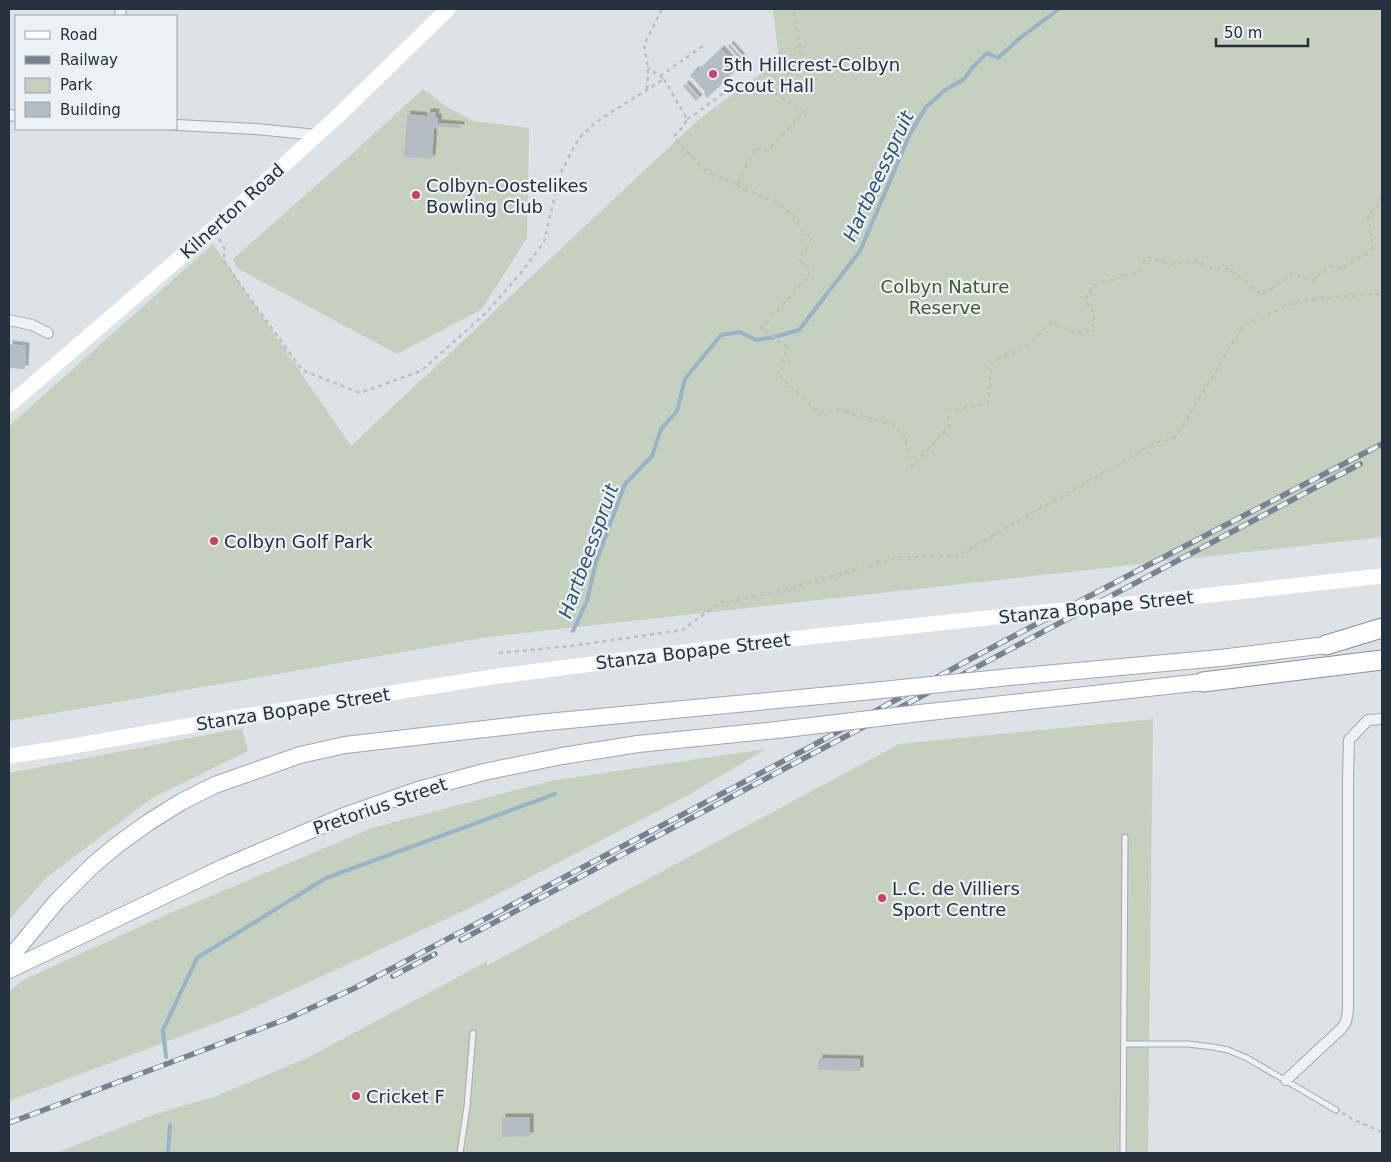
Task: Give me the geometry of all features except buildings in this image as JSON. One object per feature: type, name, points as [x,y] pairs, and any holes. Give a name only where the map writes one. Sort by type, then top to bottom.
[{"type":"highway","points":[[1326,645],[1382,628]]},
{"type":"highway","points":[[1326,645],[1382,636]]},
{"type":"highway","points":[[1203,682],[1382,660]]},
{"type":"highway","points":[[1203,682],[1382,671]]},
{"type":"main road","name":"Kilnerton Road","points":[[9,405],[213,229],[317,135],[448,9]]},
{"type":"main road","name":"Stanza Bopape Street","points":[[9,756],[315,705],[537,671],[782,640],[1382,576]]},
{"type":"main road","points":[[9,959],[58,901],[93,865],[149,822],[181,802],[215,785],[300,755],[345,745],[528,724],[1220,658],[1326,645]]},
{"type":"main road","name":"Pretorius Street","points":[[9,970],[224,867],[344,816],[418,790],[484,772],[562,756],[638,744],[1203,682]]},
{"type":"street","points":[[178,125],[256,129],[317,135]]},
{"type":"street","points":[[9,320],[32,325],[48,332]]},
{"type":"street","points":[[1286,1080],[1341,1029],[1346,1022],[1348,1010],[1349,740],[1368,720],[1382,719]]},
{"type":"lane","points":[[1123,1153],[1125,836]]},
{"type":"lane","points":[[460,1153],[467,1107],[473,1034]]},
{"type":"lane","points":[[1124,1044],[1188,1044],[1228,1050],[1247,1058],[1336,1110]]},
{"type":"path","points":[[647,89],[648,68],[644,45],[662,9]]},
{"type":"path","points":[[737,185],[755,148],[767,151],[804,112],[776,95],[801,52],[793,9]]},
{"type":"path","points":[[660,76],[706,44]]},
{"type":"path","points":[[648,68],[664,79],[687,119]]},
{"type":"path","points":[[225,249],[223,260],[302,370],[360,393],[421,371],[486,313],[520,274],[544,242],[560,174],[580,138],[596,122],[664,79]]},
{"type":"path","points":[[726,91],[687,119],[683,127],[674,136],[705,170],[787,210],[792,214],[800,229],[812,238],[799,259],[808,267],[809,276],[761,328],[787,348],[780,376],[817,411],[840,410],[894,425],[904,435],[912,467],[949,427],[948,411],[988,403],[992,362],[1027,346],[1051,323],[1076,333],[1092,329],[1095,314],[1085,301],[1094,285],[1138,272],[1147,257],[1170,264],[1196,261],[1213,269],[1229,269],[1262,295],[1293,274],[1313,281],[1329,265],[1341,269],[1373,248],[1368,214],[1378,206],[1382,194]]},
{"type":"path","points":[[499,653],[562,647],[682,630],[720,603],[778,592],[900,557],[957,556],[1152,444],[1176,437],[1242,326],[1298,301],[1382,294]]},
{"type":"path","points":[[1336,1110],[1382,1132]]},
{"type":"green space","name":"Colbyn Nature Reserve","points":[[773,9],[1382,9],[1382,537],[488,637],[9,721],[9,426],[213,244],[351,446],[698,120],[779,60]]},
{"type":"green space","name":"Colbyn-Oostelikes Bowling Club","points":[[423,89],[447,107],[474,121],[529,128],[527,238],[482,309],[397,354],[237,268],[233,259]]},
{"type":"green space","name":"L.C. de Villiers Sport Centre","points":[[1153,719],[1148,1153],[56,1153],[155,1114],[214,1097],[309,1057],[486,962],[488,965],[899,744]]},
{"type":"green space","points":[[242,728],[248,751],[152,798],[47,877],[9,920],[9,773]]},
{"type":"green space","points":[[766,749],[685,797],[472,907],[240,1014],[9,1101],[9,992],[21,981],[168,914],[372,828],[550,781]]},
{"type":"waterway","name":"Hartbeesspruit","points":[[573,631],[587,601],[596,562],[625,484],[652,456],[661,429],[677,411],[685,379],[721,335],[740,332],[756,340],[799,330],[860,251],[910,134],[926,107],[945,90],[964,79],[987,53],[998,58],[1020,38],[1059,9]]},
{"type":"waterway","points":[[166,1057],[163,1030],[197,958],[326,878],[555,794]]},
{"type":"waterway","name":"Hartbeesspruit","points":[[168,1153],[170,1125]]},
{"type":"railway","points":[[9,1123],[289,1018],[355,988],[808,748],[976,656],[1382,444]]},
{"type":"railway","points":[[461,940],[1360,464]]},
{"type":"railway","points":[[393,976],[435,954]]},
{"type":"place","name":"5th Hillcrest-Colbyn Scout Hall","points":[[713,74]]},
{"type":"place","name":"Colbyn-Oostelikes Bowling Club","points":[[416,195]]},
{"type":"place","name":"Colbyn Golf Park","points":[[214,541]]},
{"type":"place","name":"L.C. de Villiers Sport Centre","points":[[882,898]]},
{"type":"place","name":"Cricket F","points":[[356,1096]]}]
